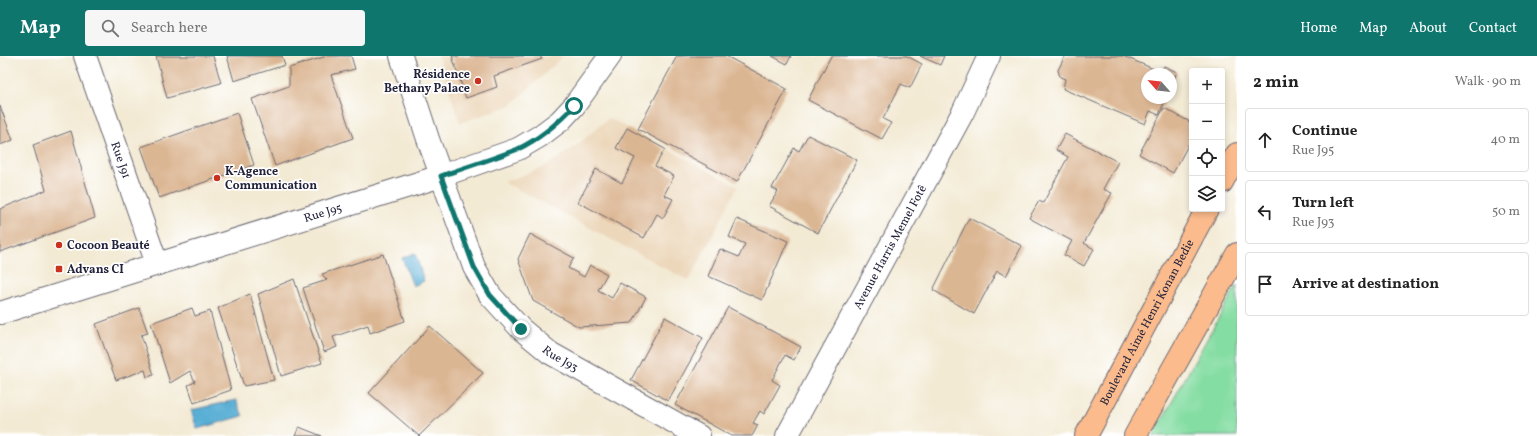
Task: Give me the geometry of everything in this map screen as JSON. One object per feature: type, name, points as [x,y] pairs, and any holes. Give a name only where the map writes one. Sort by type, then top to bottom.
[{"type":"highway","points":[[1225,176],[1237,154]]},
{"type":"highway","name":"Boulevard Aimé Henri Konan Bedie","points":[[1086,436],[1205,212]]},
{"type":"highway","points":[[1135,436],[1237,254]]},
{"type":"highway","points":[[1146,436],[1154,403]]},
{"type":"street","name":"Rue J91","points":[[85,56],[157,264]]},
{"type":"street","name":"Rue J93","points":[[401,56],[441,176],[474,267],[490,295],[521,329],[550,353],[699,436]]},
{"type":"street","name":"Rue J95","points":[[0,313],[441,176],[518,148],[540,136],[560,121],[574,106],[610,56]]},
{"type":"street","name":"Avenue Harris Memel Fotê","points":[[787,436],[931,171],[989,56]]},
{"type":"shaded area","points":[[438,56],[564,56],[511,105],[460,123]]},
{"type":"shaded area","points":[[609,118],[738,186],[689,281],[504,182],[544,167],[577,145]]},
{"type":"green space","points":[[1237,285],[1237,436],[1153,436]]},
{"type":"water","points":[[415,253],[424,281],[413,286],[402,258]]},
{"type":"water","points":[[236,400],[243,416],[197,429],[191,410]]},
{"type":"building","points":[[156,56],[213,56],[221,83],[167,98]]},
{"type":"building","points":[[227,56],[282,56],[285,65],[234,81]]},
{"type":"building","points":[[327,56],[351,56],[355,69],[331,75],[353,138],[275,166],[252,99],[289,86],[289,68]]},
{"type":"building","name":"Résidence Bethany Palace","points":[[452,56],[540,56],[542,59],[494,76],[497,87],[466,98]]},
{"type":"building","points":[[677,56],[726,56],[787,89],[737,182],[638,129]]},
{"type":"building","points":[[772,56],[791,56],[787,64]]},
{"type":"building","points":[[831,56],[907,56],[922,64],[910,88],[901,84],[883,119],[891,123],[882,139],[808,100]]},
{"type":"building","points":[[920,56],[944,56],[940,65]]},
{"type":"building","points":[[1065,56],[1123,56],[1152,68],[1141,68],[1141,104],[1164,104],[1159,115],[1150,111],[1145,124],[1063,89],[1065,79],[1060,77],[1058,70]]},
{"type":"building","points":[[0,106],[13,140],[0,145]]},
{"type":"building","points":[[1164,108],[1189,121],[1189,144],[1173,173],[1139,154]]},
{"type":"building","points":[[237,113],[254,165],[159,198],[141,147]]},
{"type":"building","points":[[627,128],[665,149],[655,166],[674,176],[664,195],[673,199],[663,218],[657,214],[644,238],[578,202],[596,169],[622,183],[635,158],[616,148]]},
{"type":"building","points":[[71,131],[95,218],[0,252],[0,209],[46,190],[33,145]]},
{"type":"building","points":[[1065,134],[1118,162],[1103,189],[1112,193],[1084,243],[1094,249],[1084,266],[1064,255],[1072,241],[1029,218],[1039,201],[1043,203],[1068,157],[1056,150]]},
{"type":"building","points":[[808,135],[857,160],[818,233],[769,206],[778,191],[772,188],[794,148],[799,151]]},
{"type":"building","points":[[969,218],[1022,246],[1006,276],[997,271],[974,314],[933,290]]},
{"type":"building","points":[[737,219],[788,241],[762,300],[708,276],[720,249],[739,257],[745,244],[729,237]]},
{"type":"building","points":[[530,234],[574,258],[568,268],[584,277],[590,265],[607,274],[598,290],[612,298],[620,283],[646,297],[632,323],[579,327],[533,301],[518,259]]},
{"type":"building","points":[[383,254],[405,321],[370,333],[368,325],[333,337],[337,347],[324,352],[303,288],[327,280],[322,274]]},
{"type":"building","points":[[294,279],[322,363],[281,376],[258,294]]},
{"type":"building","points":[[250,294],[274,380],[244,386],[218,308]]},
{"type":"building","points":[[728,307],[801,347],[794,360],[785,355],[772,380],[780,385],[764,414],[760,411],[753,423],[758,425],[752,436],[732,436],[675,405]]},
{"type":"building","points":[[139,308],[148,333],[141,335],[154,375],[147,377],[145,370],[116,380],[96,324]]},
{"type":"building","points":[[192,308],[195,316],[210,311],[231,390],[194,403],[188,385],[195,382],[190,371],[170,383],[151,323]]},
{"type":"building","points":[[665,317],[703,338],[668,401],[631,380]]},
{"type":"building","points":[[430,326],[483,373],[419,436],[369,393]]},
{"type":"building","points":[[299,427],[322,436],[295,436]]},
{"type":"place","name":"Résidence Bethany Palace","points":[[478,81]]},
{"type":"place","name":"K-Agence Communication","points":[[217,178]]},
{"type":"place","name":"Cocoon Beauté","points":[[59,245]]},
{"type":"place","name":"Advans CI","points":[[59,269]]},
{"type":"route","points":[[521,329],[490,295],[474,267],[441,176],[518,148],[540,136],[560,121],[574,106]]}]
